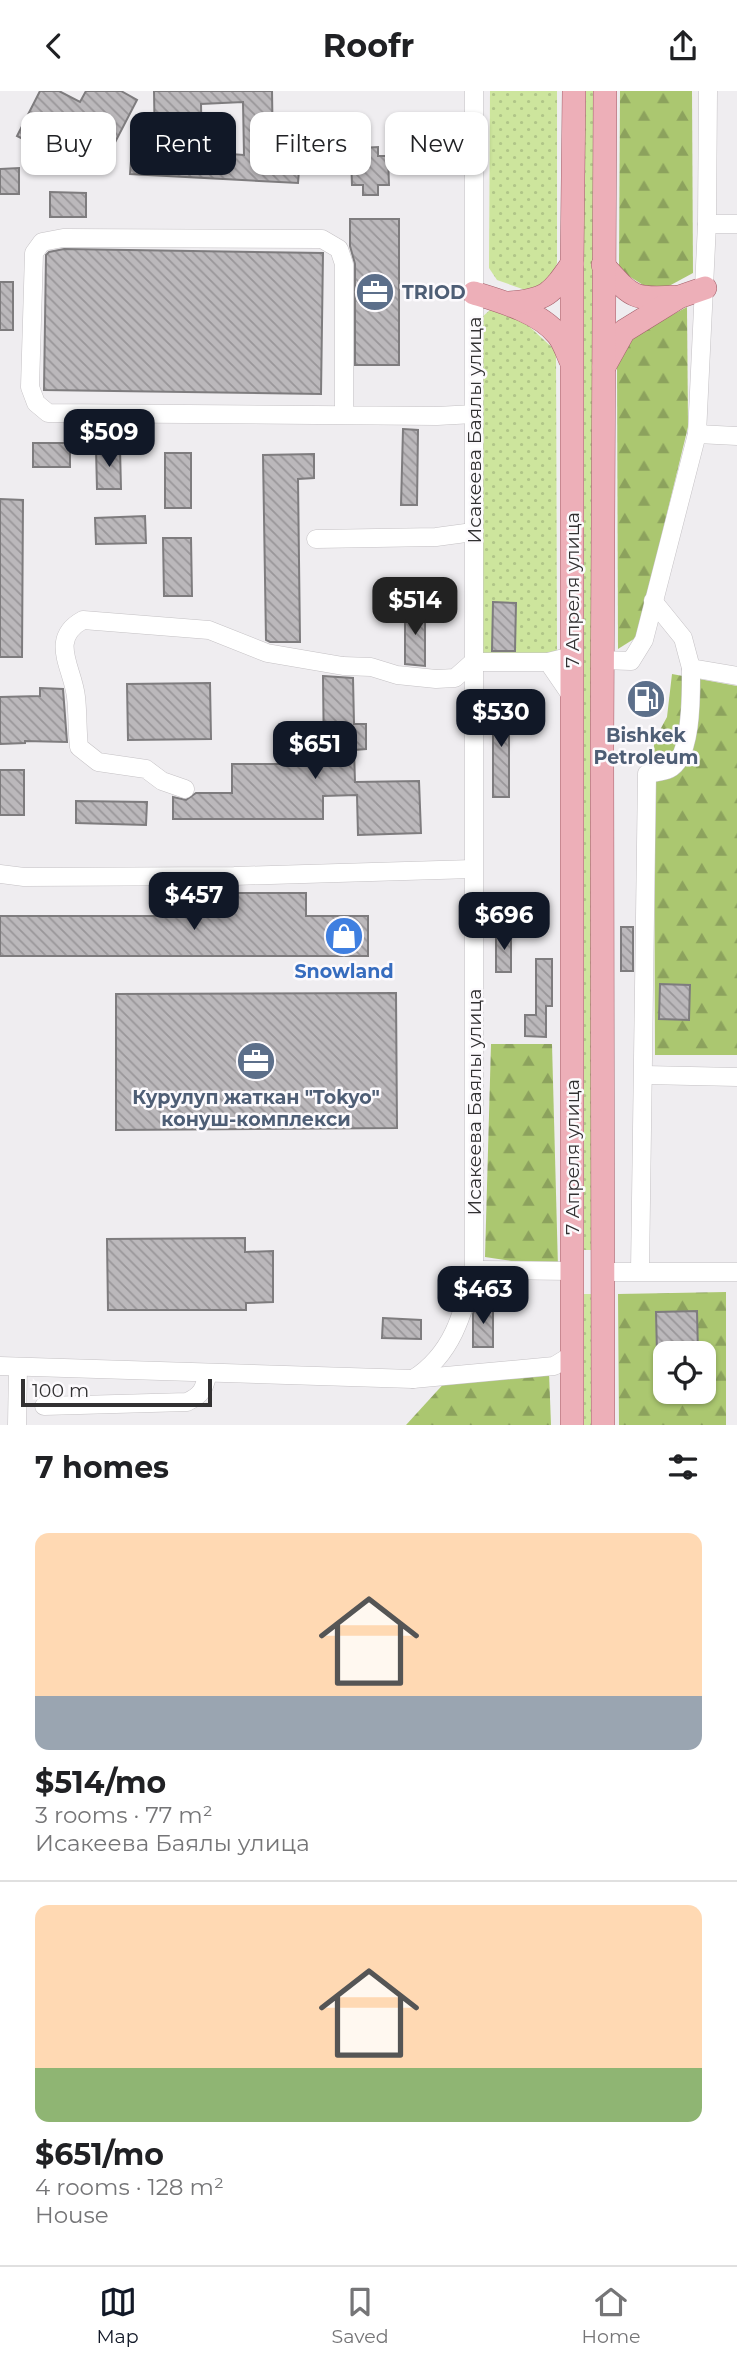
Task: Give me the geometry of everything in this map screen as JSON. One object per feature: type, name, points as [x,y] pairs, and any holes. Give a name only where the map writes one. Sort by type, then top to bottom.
[{"type":"main road","name":"7 Апреля улица","points":[[572,1425],[574,91]]},
{"type":"main road","name":"7 Апреля улица","points":[[603,1425],[602,660],[605,91]]},
{"type":"main road","points":[[509,303],[544,297],[572,264]]},
{"type":"main road","points":[[603,265],[626,290],[644,299],[678,297],[705,289]]},
{"type":"main road","points":[[474,293],[509,303],[546,324],[558,335],[572,363]]},
{"type":"main road","points":[[603,370],[624,331],[678,297]]},
{"type":"main road","points":[[572,1272],[603,1272]]},
{"type":"street","name":"Исакеева Баялы улица","points":[[413,1380],[428,1370],[449,1345],[463,1315],[474,1270],[474,91]]},
{"type":"street","points":[[602,660],[631,660],[644,640],[697,434],[705,289],[708,91]]},
{"type":"street","points":[[707,224],[737,224]]},
{"type":"street","points":[[344,415],[344,264],[338,249],[322,239],[62,238],[41,242],[34,253],[30,387],[36,403],[47,413],[344,415],[474,414]]},
{"type":"street","points":[[697,434],[737,436]]},
{"type":"street","points":[[316,539],[436,537],[473,532]]},
{"type":"street","points":[[640,1272],[645,1075],[647,774],[671,768],[681,757],[688,727],[691,668],[683,638],[653,601]]},
{"type":"street","points":[[185,789],[162,781],[146,769],[98,762],[79,747],[76,696],[65,657],[65,640],[71,626],[83,620],[209,630],[267,653],[436,679],[455,678],[473,662],[548,662],[572,656]]},
{"type":"street","points":[[548,662],[572,698]]},
{"type":"street","points":[[691,668],[737,676]]},
{"type":"street","points":[[0,874],[24,877],[234,876],[474,869]]},
{"type":"street","points":[[0,887],[24,877]]},
{"type":"street","points":[[645,1075],[737,1077]]},
{"type":"street","points":[[474,1270],[572,1272]]},
{"type":"street","points":[[603,1272],[737,1272]]},
{"type":"street","points":[[17,1425],[8,1404],[9,1366],[413,1380],[554,1367],[572,1355]]},
{"type":"street","points":[[44,1406],[187,1402],[204,1391],[208,1373]]},
{"type":"green space","points":[[490,91],[557,91],[557,263],[549,283],[531,292],[497,280],[489,268]]},
{"type":"green space","points":[[581,91],[593,91],[592,1250],[582,1250]]},
{"type":"green space","points":[[620,91],[692,91],[693,273],[656,293],[619,270]]},
{"type":"green space","points":[[687,307],[688,427],[637,637],[618,649],[617,362],[625,340]]},
{"type":"green space","points":[[491,309],[521,319],[556,351],[557,654],[479,654],[480,319]]},
{"type":"green space","points":[[672,674],[737,686],[737,1055],[655,1055],[654,741],[667,717]]},
{"type":"green space","points":[[491,1044],[552,1044],[558,1268],[485,1257]]},
{"type":"green space","points":[[726,1292],[726,1425],[619,1425],[618,1294]]},
{"type":"green space","points":[[583,1294],[593,1294],[593,1425],[583,1425]]},
{"type":"green space","points":[[549,1372],[551,1425],[406,1425],[448,1379]]},
{"type":"building","points":[[40,91],[59,91],[80,102],[86,91],[121,91],[137,100],[116,141],[116,112],[29,112]]},
{"type":"building","points":[[154,91],[272,91],[272,112],[250,112],[250,175],[299,175],[298,183],[149,175],[236,175],[236,154],[244,155],[243,102],[201,104],[201,112],[154,112]]},
{"type":"building","points":[[371,147],[378,147],[378,156],[385,156],[385,175],[389,175],[389,185],[378,185],[378,195],[363,195],[363,185],[352,185],[352,175],[371,175]]},
{"type":"building","points":[[19,168],[19,194],[0,194],[0,169]]},
{"type":"building","points":[[50,192],[86,193],[86,217],[50,217]]},
{"type":"building","name":"TRIOD","points":[[350,219],[399,219],[399,365],[355,365],[355,264],[350,246]]},
{"type":"building","points":[[64,249],[323,253],[321,394],[44,390],[46,255]]},
{"type":"building","points":[[0,282],[13,282],[13,330],[0,330]]},
{"type":"building","points":[[403,429],[418,430],[417,505],[401,505]]},
{"type":"building","points":[[33,443],[70,443],[70,467],[33,467]]},
{"type":"building","points":[[120,448],[121,489],[97,489],[96,449]]},
{"type":"building","points":[[165,453],[191,453],[191,508],[165,508]]},
{"type":"building","points":[[314,454],[314,478],[298,479],[300,642],[270,642],[266,640],[263,455]]},
{"type":"building","points":[[0,499],[23,500],[22,657],[0,657]]},
{"type":"building","points":[[145,516],[146,543],[96,544],[95,518]]},
{"type":"building","points":[[163,538],[191,538],[192,596],[164,596]]},
{"type":"building","points":[[493,602],[516,603],[515,651],[492,651]]},
{"type":"building","points":[[405,608],[425,608],[425,666],[405,664]]},
{"type":"building","points":[[323,676],[353,678],[354,724],[366,724],[366,749],[354,750],[355,782],[419,781],[421,833],[358,835],[357,795],[323,796],[323,819],[173,819],[173,797],[186,800],[196,793],[232,793],[232,764],[324,764]]},
{"type":"building","points":[[210,683],[211,739],[128,740],[127,684]]},
{"type":"building","points":[[40,688],[63,689],[67,742],[25,741],[0,744],[0,697],[40,696]]},
{"type":"building","points":[[493,702],[509,702],[509,797],[493,797]]},
{"type":"building","points":[[0,770],[24,770],[24,815],[0,815]]},
{"type":"building","points":[[76,801],[147,802],[146,825],[76,823]]},
{"type":"building","points":[[205,893],[306,893],[306,916],[368,916],[368,956],[0,956],[0,916],[205,916]]},
{"type":"building","points":[[621,927],[633,927],[633,971],[621,971]]},
{"type":"building","points":[[496,932],[511,932],[511,972],[496,972]]},
{"type":"building","points":[[536,959],[552,959],[552,1006],[546,1006],[546,1037],[525,1036],[525,1015],[536,1015]]},
{"type":"building","points":[[660,984],[690,985],[689,1020],[659,1019]]},
{"type":"building","name":"Курулуп жаткан \"Tokyo\" конуш-комплекси","points":[[396,993],[397,1128],[116,1130],[116,994]]},
{"type":"building","points":[[245,1238],[245,1252],[273,1251],[273,1302],[246,1303],[246,1310],[108,1310],[107,1239]]},
{"type":"building","points":[[476,1305],[493,1305],[493,1347],[473,1347],[473,1314]]},
{"type":"building","points":[[697,1311],[698,1341],[657,1341],[656,1312]]},
{"type":"building","points":[[383,1318],[421,1320],[421,1339],[382,1338]]},
{"type":"place","name":"TRIOD","points":[[375,292]]},
{"type":"place","name":"Bishkek Petroleum","points":[[646,699]]},
{"type":"place","name":"Snowland","points":[[344,936]]},
{"type":"place","name":"Курулуп жаткан \"Tokyo\" конуш-комплекси","points":[[256,1061]]}]
